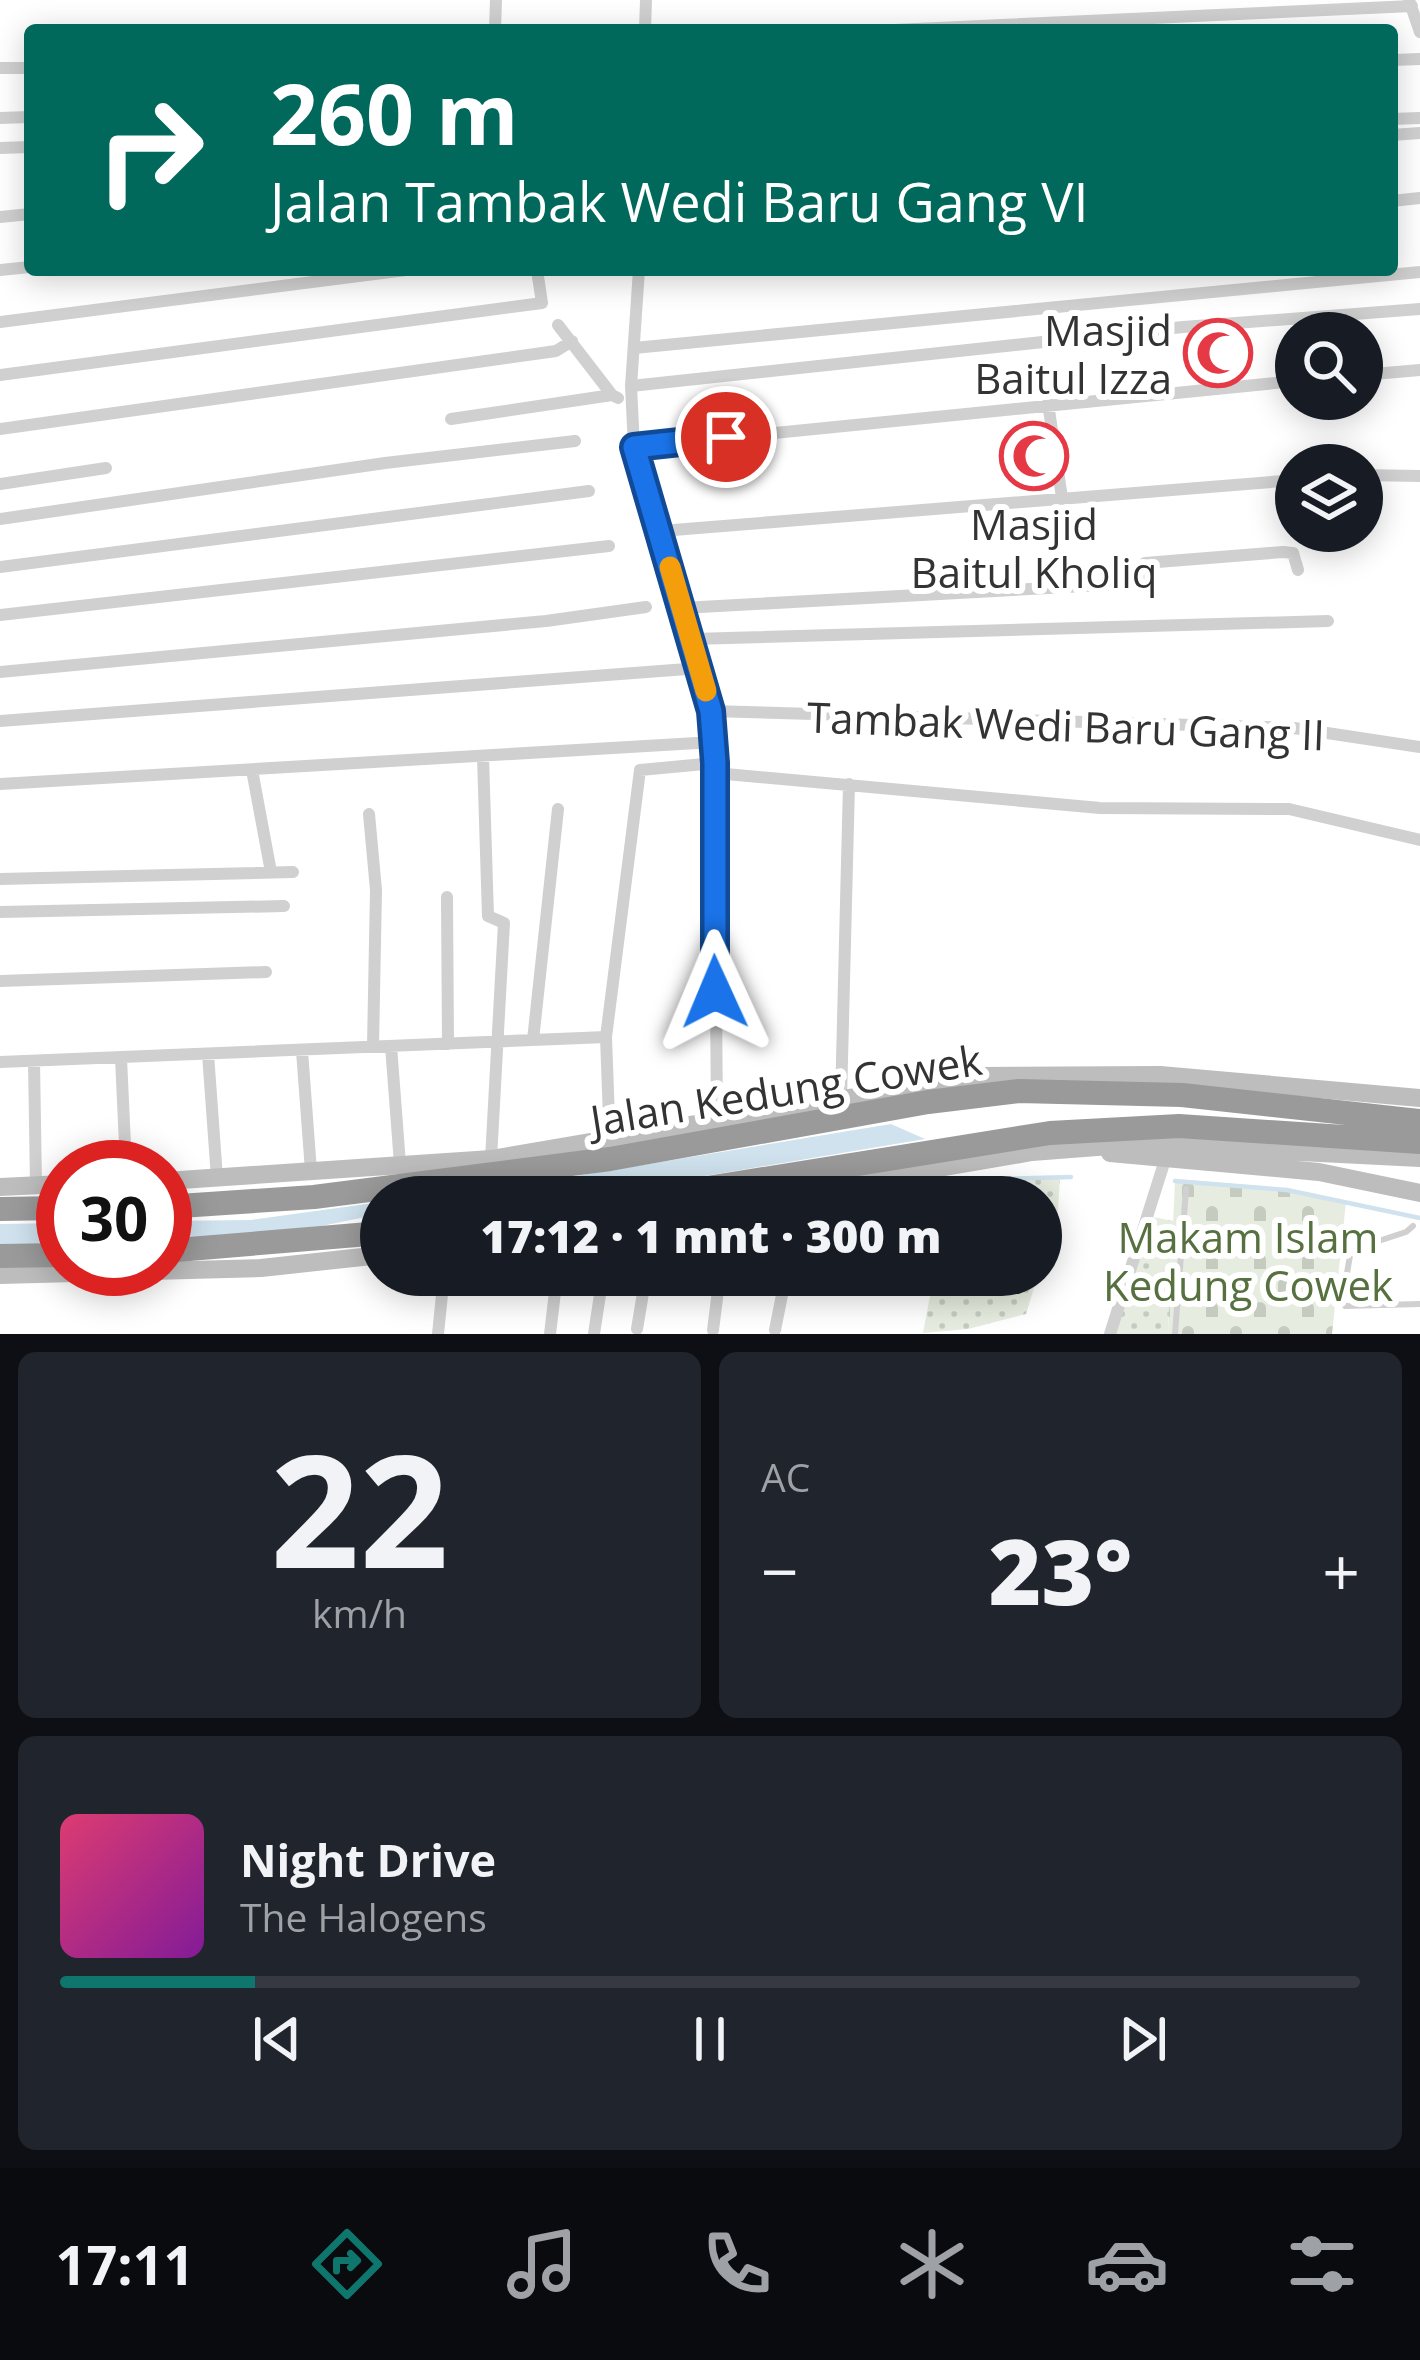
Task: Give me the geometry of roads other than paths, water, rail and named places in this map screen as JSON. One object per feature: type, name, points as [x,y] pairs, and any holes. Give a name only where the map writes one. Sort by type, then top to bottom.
[{"type":"highway","points":[[1259,1104],[1284,1085]]},
{"type":"highway","name":"Jalan Kedung Cowek","points":[[512,1176],[610,1148],[1019,1091],[1118,1091],[1420,1121]]},
{"type":"highway","name":"Jalan Kedung Cowek","points":[[814,1176],[943,1161],[1050,1133],[1179,1126],[1420,1142]]},
{"type":"highway","name":"Jalan Kedung Cowek","points":[[192,1207],[360,1212]]},
{"type":"highway","points":[[0,1209],[36,1208]]},
{"type":"highway","name":"Jalan Kedung Cowek","points":[[192,1244],[321,1209],[360,1212]]},
{"type":"highway","points":[[0,1256],[36,1255]]},
{"type":"main road","name":"Jalan Kedung Cowek","points":[[192,1179],[217,1178],[321,1209],[400,1164],[610,1148],[717,1121],[978,1076],[1160,1075],[1420,1098]]},
{"type":"main road","points":[[1078,1148],[1176,1143],[1420,1158]]},
{"type":"main road","name":"Jalan Kedung Cowek","points":[[943,1161],[1078,1148]]},
{"type":"main road","points":[[1078,1148],[1319,1172],[1420,1193]]},
{"type":"main road","points":[[1319,1172],[1321,1150]]},
{"type":"main road","name":"Jalan Kedung Cowek","points":[[865,1176],[906,1164]]},
{"type":"main road","points":[[0,1186],[36,1185]]},
{"type":"main road","points":[[0,1275],[260,1268],[360,1257]]},
{"type":"street","points":[[1009,24],[1410,3],[1420,32]]},
{"type":"street","points":[[0,322],[359,276]]},
{"type":"street","points":[[0,375],[542,303],[538,276]]},
{"type":"street","points":[[639,276],[631,393],[634,447],[711,711],[717,1121]]},
{"type":"street","points":[[634,348],[1379,276]]},
{"type":"street","points":[[451,419],[612,395],[1183,327],[1420,308]]},
{"type":"street","points":[[558,325],[612,395]]},
{"type":"street","points":[[0,429],[556,351],[572,341]]},
{"type":"street","points":[[1383,373],[1420,370]]},
{"type":"street","points":[[634,447],[1275,383]]},
{"type":"street","points":[[1048,403],[1062,498]]},
{"type":"street","points":[[0,519],[385,463],[575,441]]},
{"type":"street","points":[[0,484],[106,468]]},
{"type":"street","points":[[1383,475],[1420,476]]},
{"type":"street","points":[[661,531],[1275,482]]},
{"type":"street","points":[[0,567],[589,491]]},
{"type":"street","points":[[0,615],[609,546]]},
{"type":"street","points":[[682,608],[1139,583],[1145,562],[1282,552],[1292,554],[1298,570]]},
{"type":"street","points":[[0,672],[546,621],[646,607]]},
{"type":"street","points":[[692,639],[1328,621]]},
{"type":"street","points":[[0,721],[700,668]]},
{"type":"street","name":"Tambak Wedi Baru Gang II","points":[[711,711],[1294,728],[1420,747]]},
{"type":"street","points":[[0,784],[710,743]]},
{"type":"street","points":[[483,757],[488,916],[504,923],[491,1159]]},
{"type":"street","points":[[610,1148],[606,1037],[640,770],[715,768],[1100,808],[1289,809],[1420,840]]},
{"type":"street","points":[[252,770],[271,872]]},
{"type":"street","points":[[842,1100],[848,784]]},
{"type":"street","points":[[533,1040],[558,808]]},
{"type":"street","points":[[369,814],[376,890],[373,1046]]},
{"type":"street","points":[[0,879],[292,872]]},
{"type":"street","points":[[446,897],[448,1045]]},
{"type":"street","points":[[0,913],[284,906]]},
{"type":"street","points":[[0,981],[266,972]]},
{"type":"street","points":[[0,1062],[606,1037]]},
{"type":"street","points":[[392,1046],[400,1164]]},
{"type":"street","points":[[302,1051],[321,1209]]},
{"type":"street","points":[[208,1054],[217,1178]]},
{"type":"street","points":[[121,1058],[125,1140]]},
{"type":"street","points":[[34,1061],[36,1185]]},
{"type":"street","points":[[1110,1334],[1165,1160]]},
{"type":"street","points":[[902,1176],[906,1164]]},
{"type":"street","points":[[439,1334],[442,1296]]},
{"type":"street","points":[[550,1334],[555,1296]]},
{"type":"street","points":[[594,1334],[600,1296]]},
{"type":"street","points":[[638,1329],[643,1296]]},
{"type":"street","points":[[713,1330],[717,1296]]},
{"type":"street","points":[[775,1330],[782,1296]]},
{"type":"lane","points":[[1175,1334],[1186,1189]]},
{"type":"lane","points":[[1413,1226],[1351,1250],[1342,1302],[1346,1306],[1420,1304]]},
{"type":"water","points":[[891,1124],[925,1139],[705,1176],[575,1176]]},
{"type":"water","points":[[360,1205],[360,1218],[321,1226],[192,1238],[192,1221],[251,1220]]},
{"type":"water","points":[[36,1223],[36,1244],[0,1245],[0,1224]]},
{"type":"waterway","points":[[1062,1177],[1071,1177]]},
{"type":"waterway","points":[[1175,1181],[1287,1190],[1420,1218]]},
{"type":"place","name":"Masjid Baitul Izza","points":[[1218,353]]},
{"type":"place","name":"Masjid Baitul Kholiq","points":[[1034,456]]},
{"type":"park label","name":"Makam Islam Kedung Cowek","points":[[1248,1260]]}]
